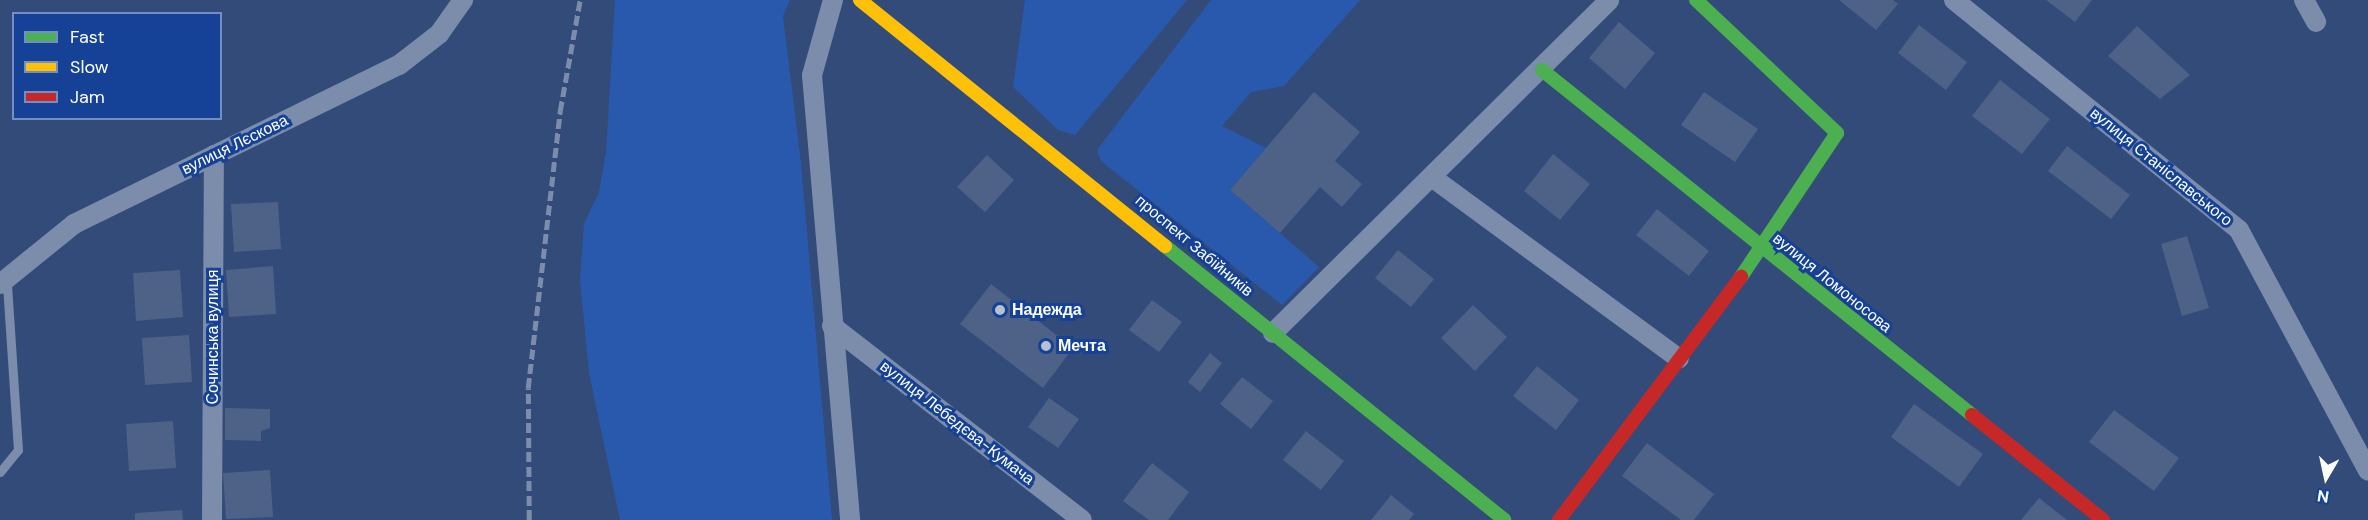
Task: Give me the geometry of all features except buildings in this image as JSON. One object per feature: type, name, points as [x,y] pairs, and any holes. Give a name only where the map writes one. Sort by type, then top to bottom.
[{"type":"street","name":"вулиця Лєскова","points":[[3,283],[74,224],[399,65],[439,34],[463,0]]},
{"type":"street","points":[[833,0],[812,75],[850,520]]},
{"type":"street","name":"проспект Забійників","points":[[861,0],[1504,520]]},
{"type":"street","points":[[1273,333],[1542,70],[1609,0]]},
{"type":"street","points":[[1559,520],[1762,248],[1837,133],[1696,0]]},
{"type":"street","name":"вулиця Станіславського","points":[[1954,0],[2239,230],[2368,471]]},
{"type":"street","points":[[2304,0],[2316,22]]},
{"type":"street","name":"вулиця Ломоносова","points":[[1542,70],[2103,520]]},
{"type":"street","name":"Сочинська вулиця","points":[[212,520],[214,155]]},
{"type":"street","points":[[1433,178],[1679,359]]},
{"type":"street","name":"вулиця Лебедєва-Кумача","points":[[832,326],[1082,520]]},
{"type":"lane","points":[[0,472],[18,450],[3,283]]},
{"type":"shaded area","points":[[615,0],[790,0],[783,16],[801,163],[832,520],[620,520],[589,373],[580,280],[584,224],[599,192],[606,152]]},
{"type":"shaded area","points":[[1025,0],[1187,0],[1075,135],[1058,130],[1013,87]]},
{"type":"shaded area","points":[[1211,0],[1360,0],[1284,86],[1251,92],[1222,126],[1266,148],[1230,190],[1319,267],[1282,305],[1101,161],[1097,150]]},
{"type":"railway","points":[[529,520],[528,388],[560,111],[580,0]]},
{"type":"traffic: fast","points":[[1696,0],[1837,133],[1741,277]]},
{"type":"traffic: fast","points":[[1542,70],[1972,415]]},
{"type":"traffic: fast","points":[[1165,246],[1504,520]]},
{"type":"traffic: slow","points":[[860,0],[1165,246]]},
{"type":"traffic: jam","points":[[1559,520],[1741,277]]},
{"type":"traffic: jam","points":[[1972,415],[2103,520]]},
{"type":"place","name":"Надежда","points":[[1000,310]]},
{"type":"place","name":"Мечта","points":[[1046,346]]}]
